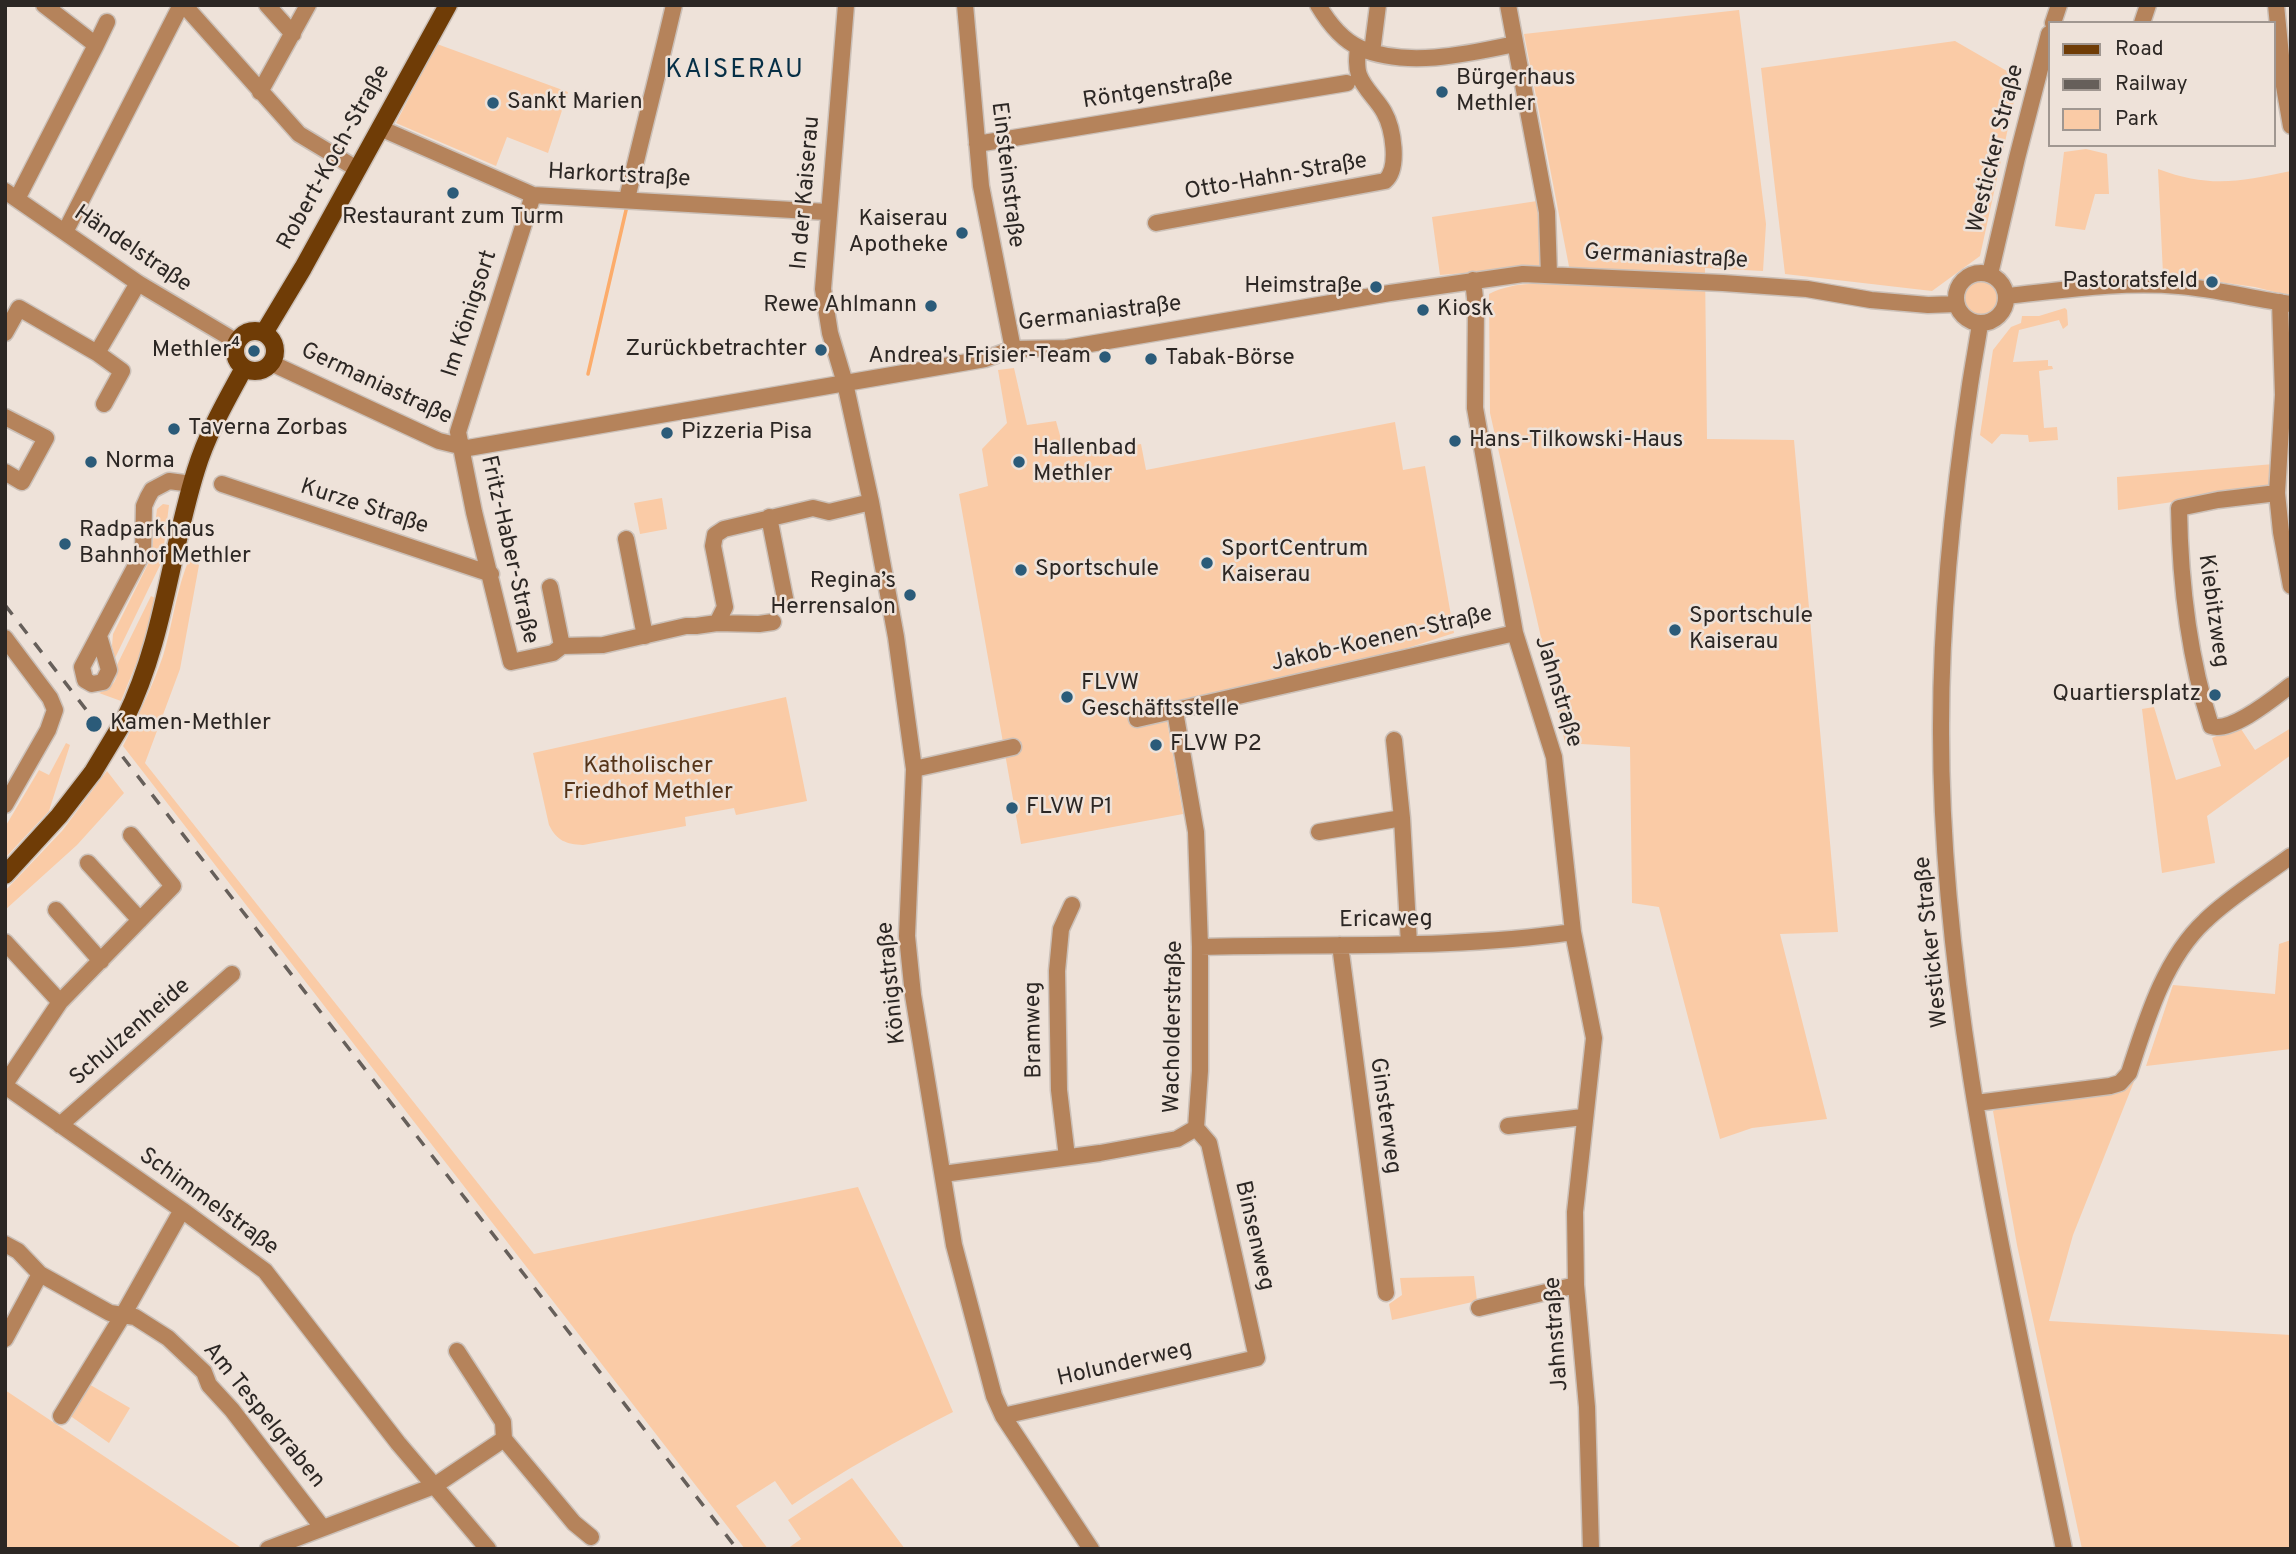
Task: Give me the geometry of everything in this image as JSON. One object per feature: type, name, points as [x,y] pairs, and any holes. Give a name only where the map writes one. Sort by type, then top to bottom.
[{"type":"main road","name":"Robert-Koch-Straße","points":[[264,333],[448,5]]},
{"type":"main road","points":[[246,333],[264,333],[270,337],[275,350],[271,363],[262,370],[244,368],[237,359],[237,342],[246,333]]},
{"type":"main road","points":[[5,875],[59,816],[93,772],[125,719],[147,667],[192,484],[213,428],[244,368]]},
{"type":"street","points":[[44,5],[96,45]]},
{"type":"street","points":[[65,232],[183,5],[299,134],[357,169]]},
{"type":"street","points":[[267,5],[293,34]]},
{"type":"street","points":[[260,92],[308,5]]},
{"type":"street","points":[[627,199],[674,5]]},
{"type":"street","name":"In der Kaiserau","points":[[845,383],[824,304],[822,274],[846,5]]},
{"type":"street","name":"Einsteinstraße","points":[[965,5],[985,212],[1013,349]]},
{"type":"street","points":[[1318,5],[1340,34],[1365,49],[1389,55],[1430,58],[1516,44]]},
{"type":"street","points":[[1365,49],[1378,5]]},
{"type":"street","points":[[1507,5],[1548,212],[1549,275]]},
{"type":"street","points":[[2276,5],[2291,126]]},
{"type":"street","points":[[11,195],[107,22]]},
{"type":"street","name":"Westicker Straße","points":[[1990,274],[2048,38]]},
{"type":"street","name":"Otto-Hahn-Straße","points":[[1156,223],[1385,181],[1392,175],[1394,168],[1389,124],[1385,113],[1361,79],[1357,63],[1365,49]]},
{"type":"street","name":"Röntgenstraße","points":[[977,144],[1347,83]]},
{"type":"street","name":"Harkortstraße","points":[[380,128],[533,195],[828,212]]},
{"type":"street","name":"Händelstraße","points":[[11,195],[138,284],[237,342]]},
{"type":"street","name":"Im Königsort","points":[[460,447],[458,432],[461,418],[533,195]]},
{"type":"street","points":[[1976,273],[1990,274],[2002,283],[2007,296],[2002,313],[1996,319],[1980,324],[1965,318],[1956,304],[1957,291],[1963,279],[1976,273]]},
{"type":"street","name":"Germaniastraße","points":[[271,363],[439,441],[460,447],[498,444],[985,359],[1013,349],[1037,350],[1100,342],[1472,280],[1523,274],[1723,283],[1807,289],[1928,306],[1956,304]]},
{"type":"street","name":"Jahnstraße","points":[[1472,280],[1476,307],[1475,408],[1515,633],[1554,757],[1573,932],[1594,1038],[1583,1117],[1575,1212],[1577,1285],[1587,1407],[1591,1549]]},
{"type":"street","points":[[97,353],[138,284]]},
{"type":"street","points":[[2007,296],[2140,284],[2210,289],[2285,303],[2277,493],[2291,586]]},
{"type":"street","points":[[5,333],[19,308],[97,353],[122,371],[104,404]]},
{"type":"street","name":"Westicker Straße","points":[[1980,324],[1953,520],[1944,621],[1941,726],[1944,828],[1952,935],[1976,1103],[2064,1549]]},
{"type":"street","name":"Königstraße","points":[[845,383],[896,637],[914,769],[908,943],[913,995],[954,1244],[994,1396],[1003,1416],[1091,1549]]},
{"type":"street","points":[[5,417],[46,438],[22,482],[5,472]]},
{"type":"street","name":"Fritz-Haber-Straße","points":[[460,447],[511,662],[553,653],[562,646]]},
{"type":"street","points":[[99,636],[143,552],[144,506],[152,490],[169,481],[192,484]]},
{"type":"street","name":"Kurze Straße","points":[[222,484],[491,574]]},
{"type":"street","name":"Kiebitzweg","points":[[2277,493],[2179,508],[2182,573],[2196,668],[2211,726],[2219,728],[2242,719],[2291,685]]},
{"type":"street","points":[[717,622],[724,607],[713,546],[715,535],[724,529],[769,517],[813,508],[828,512],[871,502]]},
{"type":"street","points":[[769,517],[786,603]]},
{"type":"street","points":[[626,539],[645,636]]},
{"type":"street","points":[[550,587],[562,646],[603,645],[686,626],[717,622],[773,622]]},
{"type":"street","name":"Jakob-Koenen-Straße","points":[[1137,719],[1515,633]]},
{"type":"street","points":[[5,638],[50,698],[55,710],[48,730],[5,805]]},
{"type":"street","name":"Wacholderstraße","points":[[943,1174],[1177,1139],[1196,1128],[1200,1071],[1200,947],[1196,832],[1175,711]]},
{"type":"street","points":[[1394,740],[1402,818],[1409,944]]},
{"type":"street","points":[[914,769],[1013,747]]},
{"type":"street","points":[[1319,832],[1402,818]]},
{"type":"street","points":[[5,1085],[60,1002],[173,886],[131,835]]},
{"type":"street","points":[[1976,1103],[2120,1083],[2129,1073],[2156,997],[2175,957],[2204,921],[2291,856]]},
{"type":"street","points":[[88,863],[140,920]]},
{"type":"street","name":"Bramweg","points":[[1067,1157],[1059,1090],[1057,971],[1061,929],[1072,905]]},
{"type":"street","points":[[56,910],[101,961]]},
{"type":"street","name":"Ericaweg","points":[[1200,947],[1518,940],[1573,932]]},
{"type":"street","points":[[5,942],[60,1002]]},
{"type":"street","name":"Ginsterweg","points":[[1340,945],[1385,1293]]},
{"type":"street","name":"Schulzenheide","points":[[60,1125],[232,974]]},
{"type":"street","name":"Schimmelstraße","points":[[5,1085],[265,1271],[397,1443],[488,1549]]},
{"type":"street","points":[[1508,1126],[1583,1117]]},
{"type":"street","name":"Binsenweg","points":[[1196,1128],[1209,1143],[1257,1358]]},
{"type":"street","points":[[61,1416],[123,1315],[182,1210]]},
{"type":"street","name":"Am Tespelgraben","points":[[5,1244],[18,1251],[40,1274],[110,1313],[135,1317],[168,1338],[204,1372],[209,1385],[232,1410],[322,1527]]},
{"type":"street","points":[[5,1339],[40,1274]]},
{"type":"street","points":[[1479,1308],[1577,1285]]},
{"type":"street","points":[[457,1351],[503,1422],[504,1438],[574,1523],[591,1536]]},
{"type":"street","name":"Holunderweg","points":[[1003,1416],[1257,1358]]},
{"type":"street","points":[[268,1549],[434,1486],[504,1438]]},
{"type":"green space","name":"Sportschule Kaiserau","points":[[1739,10],[1766,224],[1763,271],[1705,268],[1707,439],[1794,440],[1838,932],[1780,934],[1827,1119],[1752,1128],[1720,1139],[1659,907],[1632,903],[1630,747],[1565,743],[1490,413],[1489,294],[1520,285],[1572,282],[1524,34]]},
{"type":"green space","points":[[1955,41],[2019,78],[1980,256],[1932,291],[1785,274],[1761,68]]},
{"type":"green space","points":[[437,44],[568,92],[548,153],[507,137],[496,166],[396,123]]},
{"type":"green space","points":[[2086,149],[2107,154],[2109,194],[2095,194],[2085,230],[2055,226],[2064,152]]},
{"type":"green space","points":[[2158,169],[2209,181],[2240,180],[2291,171],[2291,296],[2255,287],[2163,274]]},
{"type":"green space","points":[[1537,201],[1547,255],[1544,264],[1539,267],[1440,275],[1432,217]]},
{"type":"green space","points":[[1981,279],[1989,280],[1995,285],[2000,291],[2000,307],[1995,313],[1989,318],[1981,319],[1973,318],[1967,313],[1962,307],[1961,299],[1962,291],[1967,285],[1973,280]]},
{"type":"green space","points":[[2065,308],[2068,325],[2063,329],[2059,320],[2019,330],[2013,362],[2048,360],[2048,366],[2052,366],[2053,369],[2039,371],[2044,428],[2057,427],[2058,440],[2029,442],[2028,435],[2001,434],[1992,444],[1980,435],[1993,350],[2011,327],[2021,323],[2022,316],[2039,316]]},
{"type":"green space","name":"SportCentrum Kaiserau","points":[[1014,368],[1027,425],[1056,421],[1066,457],[1141,444],[1146,470],[1395,422],[1403,470],[1425,466],[1454,633],[1310,674],[1164,704],[1183,814],[1021,844],[959,494],[988,486],[982,449],[1007,423],[998,370]]},
{"type":"green space","points":[[2274,464],[2271,485],[2268,488],[2118,510],[2117,477]]},
{"type":"green space","points":[[662,498],[667,529],[640,534],[634,503]]},
{"type":"green space","points":[[163,504],[169,505],[162,561],[115,658],[113,634],[151,558],[157,509]]},
{"type":"green space","points":[[190,557],[199,565],[180,669],[145,763],[534,1254],[858,1187],[953,1412],[871,1456],[792,1505],[775,1481],[736,1506],[768,1549],[745,1549],[123,746],[163,656],[181,581]]},
{"type":"green space","points":[[151,596],[155,598],[142,649],[121,701],[99,693],[114,682],[117,665]]},
{"type":"green space","name":"Katholischer Friedhof Methler","points":[[786,697],[807,801],[736,815],[734,808],[685,817],[686,826],[583,845],[563,841],[549,825],[533,753]]},
{"type":"green space","points":[[2154,707],[2176,780],[2221,766],[2212,738],[2239,726],[2255,750],[2291,728],[2291,755],[2207,816],[2215,863],[2162,873],[2142,709]]},
{"type":"green space","points":[[66,743],[70,745],[49,811],[5,858],[5,827],[39,770],[49,775]]},
{"type":"green space","points":[[107,771],[124,793],[77,845],[5,910],[5,891],[62,831]]},
{"type":"green space","points":[[2291,940],[2291,1049],[2146,1066],[2173,985],[2275,994],[2279,944]]},
{"type":"green space","points":[[2135,1079],[2073,1235],[2049,1321],[2291,1335],[2291,1549],[2082,1549],[2017,1245],[1993,1111],[2002,1107],[2121,1089]]},
{"type":"green space","points":[[1474,1276],[1477,1301],[1392,1320],[1389,1304],[1402,1295],[1400,1278]]},
{"type":"green space","points":[[87,1383],[130,1408],[109,1443],[69,1415]]},
{"type":"green space","points":[[5,1390],[243,1549],[5,1549]]},
{"type":"green space","points":[[852,1478],[905,1549],[787,1549],[801,1539],[788,1520]]},
{"type":"waterway","points":[[588,374],[627,206]]},
{"type":"railway","points":[[5,605],[737,1549]]},
{"type":"place","name":"Bürgerhaus Methler","points":[[1442,92]]},
{"type":"place","name":"Sankt Marien","points":[[493,103]]},
{"type":"place","name":"Restaurant zum Turm","points":[[453,193]]},
{"type":"place","name":"Kaiserau Apotheke","points":[[962,233]]},
{"type":"place","name":"Pastoratsfeld","points":[[2212,282]]},
{"type":"place","name":"Heimstraße","points":[[1376,287]]},
{"type":"place","name":"Rewe Ahlmann","points":[[931,306]]},
{"type":"place","name":"Kiosk","points":[[1423,310]]},
{"type":"place","name":"Zurückbetrachter","points":[[821,350]]},
{"type":"place","name":"Methler⁴","points":[[254,351]]},
{"type":"place","name":"Andrea's Frisier-Team","points":[[1105,357]]},
{"type":"place","name":"Tabak-Börse","points":[[1151,359]]},
{"type":"place","name":"Taverna Zorbas","points":[[174,429]]},
{"type":"place","name":"Pizzeria Pisa","points":[[667,433]]},
{"type":"place","name":"Hans-Tilkowski-Haus","points":[[1455,441]]},
{"type":"place","name":"Norma","points":[[91,462]]},
{"type":"place","name":"Hallenbad Methler","points":[[1019,462]]},
{"type":"place","name":"Radparkhaus Bahnhof Methler","points":[[65,544]]},
{"type":"place","name":"SportCentrum Kaiserau","points":[[1207,563]]},
{"type":"place","name":"Sportschule","points":[[1021,570]]},
{"type":"place","name":"Regina’s Herrensalon","points":[[910,595]]},
{"type":"place","name":"Sportschule Kaiserau","points":[[1675,630]]},
{"type":"place","name":"Quartiersplatz","points":[[2215,695]]},
{"type":"place","name":"FLVW Geschäftsstelle","points":[[1067,697]]},
{"type":"place","name":"Kamen-Methler","points":[[94,724]]},
{"type":"place","name":"FLVW P2","points":[[1156,745]]},
{"type":"place","name":"FLVW P1","points":[[1012,808]]},
{"type":"district","name":"KAISERAU","points":[[735,72]]}]
